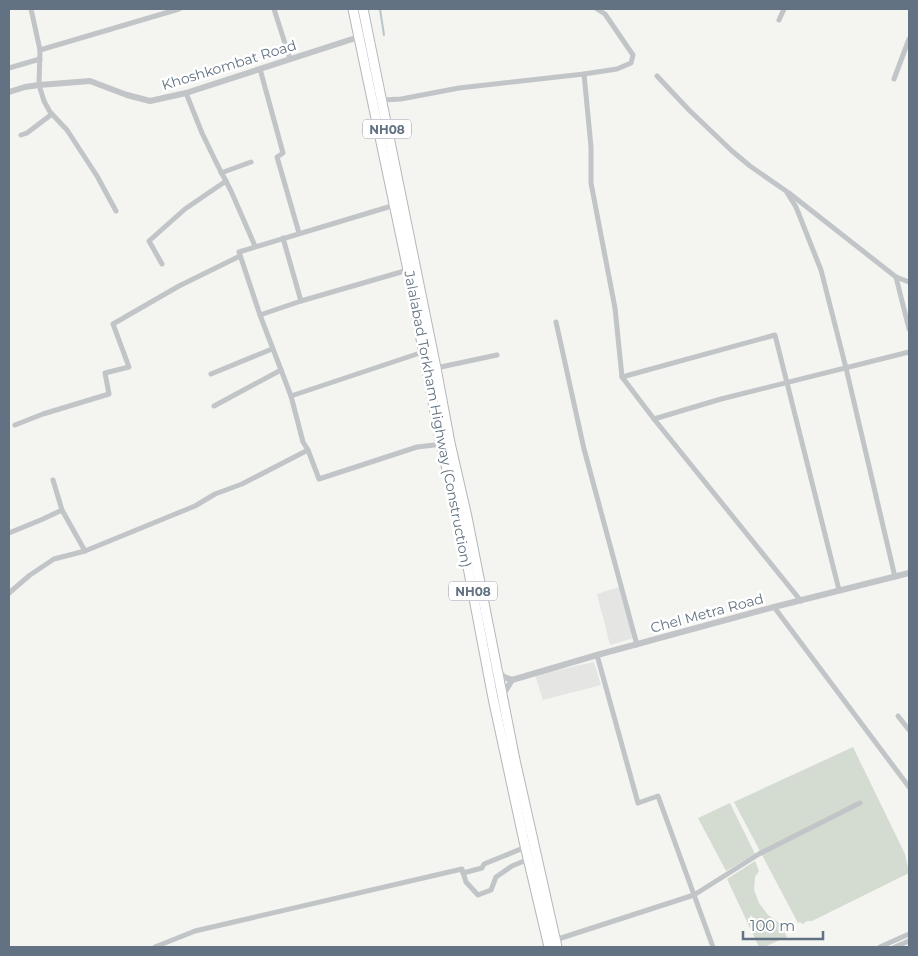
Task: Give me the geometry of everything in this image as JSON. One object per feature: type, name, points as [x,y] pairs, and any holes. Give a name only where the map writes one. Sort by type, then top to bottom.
[{"type":"highway","name":"Jalalabad Torkham Highway (Construction)","points":[[352,9],[398,204],[400,233],[412,271],[424,352],[445,443],[494,698],[526,847],[532,858],[554,945]]},
{"type":"highway","name":"NH08","points":[[363,9],[382,100],[398,204],[412,248],[412,271],[436,368],[445,443],[467,517],[498,671],[532,858]]},
{"type":"highway","name":"NH08","points":[[400,233],[412,248]]},
{"type":"street","points":[[31,9],[40,50],[39,84],[44,101],[50,112],[67,130],[97,176],[116,211]]},
{"type":"street","points":[[40,50],[179,9]]},
{"type":"street","points":[[274,9],[290,59]]},
{"type":"street","points":[[382,100],[401,99],[459,88],[584,74],[631,63],[633,55],[605,14],[596,9]]},
{"type":"street","points":[[779,20],[784,9]]},
{"type":"street","name":"Khoshkombat Road","points":[[9,92],[39,84],[90,80],[127,95],[150,101],[186,93],[368,34]]},
{"type":"street","points":[[894,79],[909,39]]},
{"type":"street","points":[[9,68],[40,60]]},
{"type":"street","points":[[260,69],[283,153],[277,157],[299,234]]},
{"type":"street","points":[[584,74],[591,183],[615,308],[622,377],[801,600]]},
{"type":"street","points":[[657,76],[732,151],[896,277],[909,282]]},
{"type":"street","points":[[186,93],[202,133],[231,191],[254,246]]},
{"type":"street","points":[[21,135],[27,133],[52,114]]},
{"type":"street","points":[[221,172],[251,162]]},
{"type":"street","points":[[162,264],[149,241],[185,210],[226,181]]},
{"type":"street","points":[[786,191],[796,207],[821,270],[895,577]]},
{"type":"street","points":[[398,204],[239,252],[272,349],[291,396],[303,442],[319,479],[417,446],[445,443]]},
{"type":"street","points":[[282,238],[301,301]]},
{"type":"street","points":[[16,425],[43,414],[110,394],[105,373],[129,367],[113,324],[179,286],[240,256]]},
{"type":"street","points":[[260,315],[301,301],[412,271]]},
{"type":"street","points":[[896,277],[909,329]]},
{"type":"street","points":[[556,322],[584,449],[637,645]]},
{"type":"street","points":[[622,377],[775,335],[839,590]]},
{"type":"street","points":[[211,374],[272,349]]},
{"type":"street","points":[[291,396],[424,352],[433,354]]},
{"type":"street","points":[[654,419],[721,399],[909,352]]},
{"type":"street","points":[[436,368],[497,354]]},
{"type":"street","points":[[214,406],[281,370]]},
{"type":"street","points":[[9,593],[30,575],[54,559],[85,551],[195,506],[215,494],[242,484],[308,450]]},
{"type":"street","points":[[52,480],[62,510],[85,551]]},
{"type":"street","points":[[9,533],[62,510]]},
{"type":"street","name":"Chel Metra Road","points":[[512,680],[774,607],[909,573]]},
{"type":"street","points":[[774,607],[909,787]]},
{"type":"street","points":[[597,656],[638,803],[658,796],[712,947]]},
{"type":"street","points":[[498,671],[504,677],[512,680],[502,696]]},
{"type":"street","points":[[898,716],[909,730]]},
{"type":"street","points":[[554,945],[694,896],[759,854],[860,803]]},
{"type":"street","points":[[463,872],[482,868],[484,864],[526,847]]},
{"type":"street","points":[[155,947],[195,931],[462,868],[466,882],[478,895],[491,890],[496,877],[512,866],[532,858]]},
{"type":"street","points":[[892,945],[909,934]]},
{"type":"street","points":[[880,947],[909,940]]},
{"type":"shaded area","points":[[619,587],[634,638],[610,645],[597,594]]},
{"type":"shaded area","points":[[594,662],[601,685],[543,700],[535,675]]},
{"type":"shaded area","points":[[853,747],[905,854],[909,873],[812,921],[807,921],[803,924],[798,923],[734,802]]},
{"type":"shaded area","points":[[730,803],[755,854],[726,871],[698,818]]},
{"type":"shaded area","points":[[755,861],[759,871],[755,877],[754,890],[759,903],[768,915],[785,927],[784,931],[787,937],[764,947],[759,947],[727,879]]},
{"type":"waterway","points":[[380,9],[384,35]]}]
